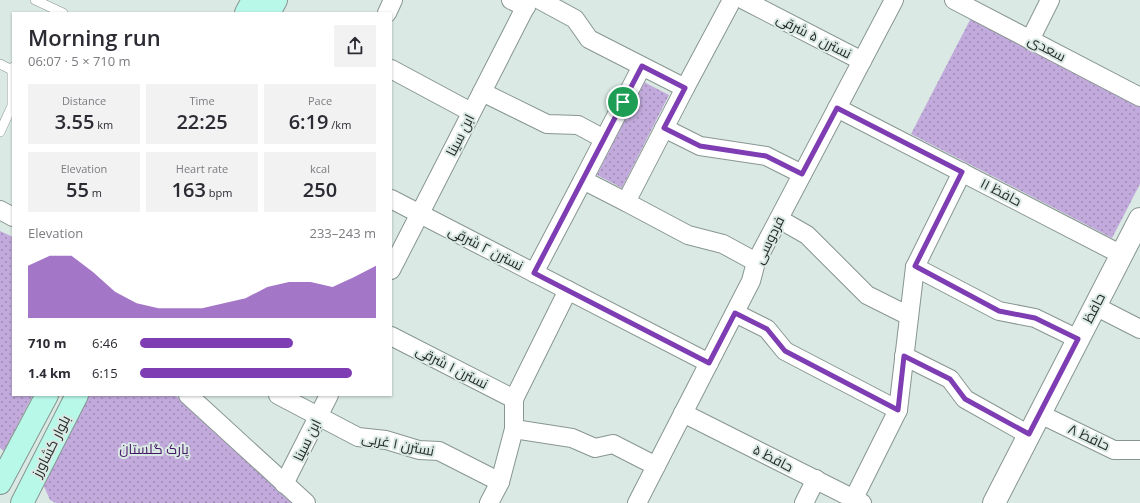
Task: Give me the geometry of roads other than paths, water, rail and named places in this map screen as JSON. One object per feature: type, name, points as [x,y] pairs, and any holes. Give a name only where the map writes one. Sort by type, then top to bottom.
[{"type":"main road","points":[[247,12],[253,0]]},
{"type":"main road","points":[[270,12],[276,0]]},
{"type":"main road","name":"بلوار کشاورز","points":[[0,484],[46,396]]},
{"type":"main road","name":"بلوار کشاورز","points":[[27,501],[77,396]]},
{"type":"main road","points":[[0,484],[27,501]]},
{"type":"street","points":[[387,12],[393,0]]},
{"type":"street","points":[[626,202],[732,0]]},
{"type":"street","name":"نسترن ۵ شرقی","points":[[744,0],[862,61]]},
{"type":"street","name":"فردوسی","points":[[637,503],[752,281],[756,262],[894,0]]},
{"type":"street","name":"سعدی","points":[[954,0],[1140,97]]},
{"type":"street","points":[[1030,40],[1050,0]]},
{"type":"street","points":[[526,2],[575,19],[589,39],[685,88]]},
{"type":"street","name":"ابن سینا","points":[[392,268],[526,2]]},
{"type":"street","points":[[534,273],[642,66]]},
{"type":"street","points":[[392,70],[471,112]]},
{"type":"street","points":[[482,92],[547,124],[578,125],[604,139]]},
{"type":"street","name":"حافظ ۱۱","points":[[837,108],[1122,254]]},
{"type":"street","points":[[664,128],[700,146],[766,156],[802,174]]},
{"type":"street","points":[[858,501],[898,410],[915,266],[962,172]]},
{"type":"street","points":[[582,180],[688,235],[723,244],[756,262]]},
{"type":"street","name":"نسترن ۲ شرقی","points":[[392,200],[709,363]]},
{"type":"street","points":[[0,210],[12,216]]},
{"type":"street","points":[[779,219],[807,235],[867,296],[909,316]]},
{"type":"street","name":"حافظ","points":[[994,503],[1140,219]]},
{"type":"street","points":[[915,266],[999,311],[1035,318],[1078,339]]},
{"type":"street","points":[[489,503],[500,482],[514,429],[514,399],[568,290]]},
{"type":"street","points":[[1095,306],[1140,329]]},
{"type":"street","points":[[735,313],[767,329],[785,351],[898,410]]},
{"type":"street","name":"نسترن ۱ شرقی","points":[[392,337],[514,399]]},
{"type":"street","points":[[904,356],[950,379],[965,399],[1029,434]]},
{"type":"street","points":[[189,396],[306,503]]},
{"type":"street","points":[[280,396],[318,417]]},
{"type":"street","name":"ابن سینا","points":[[284,484],[328,396]]},
{"type":"street","name":"حافظ ۵","points":[[683,413],[858,501]]},
{"type":"street","name":"حافظ ۸","points":[[1040,414],[1114,450],[1140,450]]},
{"type":"street","name":"نسترن ۱ غربی","points":[[318,417],[358,437],[386,440],[419,450],[439,451],[500,482]]},
{"type":"street","points":[[514,429],[572,438],[595,448],[613,444],[656,466]]},
{"type":"street","points":[[804,503],[816,479]]},
{"type":"lane","points":[[35,0],[42,9],[58,12]]},
{"type":"lane","points":[[0,64],[12,69],[12,106],[0,132]]},
{"type":"park label","name":"پارک گلستان","points":[[154,449]]}]
